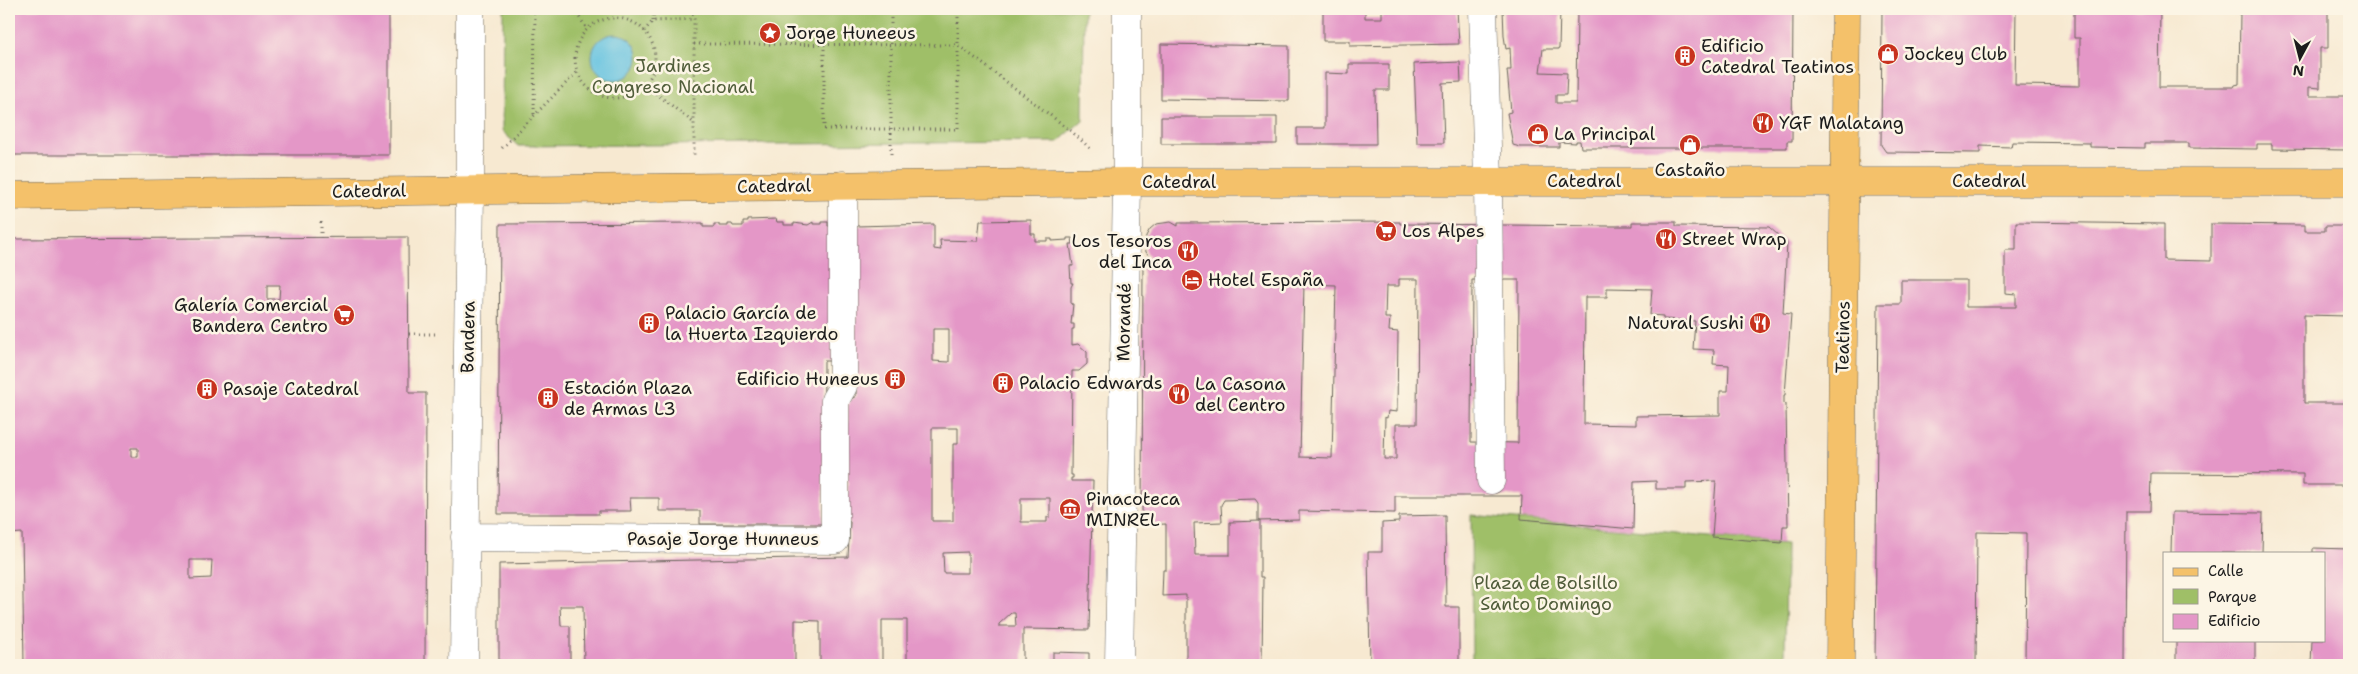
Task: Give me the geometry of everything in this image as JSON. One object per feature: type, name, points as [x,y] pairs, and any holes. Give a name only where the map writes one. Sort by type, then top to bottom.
[{"type":"main road","name":"Teatinos","points":[[1840,665],[1846,9]]},
{"type":"main road","name":"Catedral","points":[[9,196],[1127,182],[2349,182]]},
{"type":"street","name":"Bandera","points":[[464,665],[470,189],[470,9]]},
{"type":"street","name":"Morandé","points":[[1119,665],[1127,182],[1127,9]]},
{"type":"street","points":[[1483,9],[1488,182],[1491,480]]},
{"type":"street","name":"Pasaje Jorge Hunneus","points":[[465,537],[835,540],[836,400],[844,386],[843,185]]},
{"type":"path","points":[[534,114],[535,9]]},
{"type":"path","points":[[574,9],[588,29]]},
{"type":"path","points":[[644,31],[653,21],[654,9]]},
{"type":"path","points":[[691,9],[694,19],[694,144]]},
{"type":"path","points":[[824,44],[824,129],[958,130],[958,9]]},
{"type":"path","points":[[891,12],[891,143]]},
{"type":"path","points":[[606,18],[620,18],[633,22],[644,31],[652,42],[655,56],[654,68],[644,84],[629,95],[617,98],[604,96],[583,83],[577,72],[575,60],[576,46],[583,33],[588,29],[593,24],[606,18]]},
{"type":"path","points":[[653,21],[694,19]]},
{"type":"path","points":[[694,44],[958,45],[1071,131]]},
{"type":"path","points":[[510,138],[577,72]]},
{"type":"path","points":[[644,84],[694,123]]},
{"type":"green space","name":"Jardines Congreso Nacional","points":[[503,9],[839,9],[839,11],[943,12],[943,9],[1084,9],[1083,120],[1058,142],[518,146],[502,131]]},
{"type":"green space","name":"Plaza de Bolsillo Santo Domingo","points":[[1471,515],[1786,544],[1785,665],[1472,665]]},
{"type":"water","points":[[615,34],[628,38],[634,44],[638,57],[634,70],[628,76],[615,80],[602,76],[596,70],[592,57],[596,44],[602,38]]},
{"type":"building","points":[[9,9],[389,9],[389,155],[9,155]]},
{"type":"building","points":[[839,9],[943,9],[943,12],[839,12]]},
{"type":"building","points":[[1327,9],[1365,9],[1365,18],[1382,18],[1382,9],[1457,9],[1459,44],[1350,46],[1350,41],[1323,41],[1323,11],[1327,11]]},
{"type":"building","name":"Edificio Catedral Teatinos","points":[[1503,9],[1560,9],[1559,49],[1543,49],[1540,72],[1567,73],[1566,95],[1556,95],[1556,103],[1576,103],[1577,9],[1793,9],[1792,141],[1787,141],[1787,148],[1581,148],[1580,141],[1576,141],[1576,143],[1559,142],[1559,147],[1520,147],[1513,145],[1507,113],[1511,112],[1507,70],[1511,70],[1510,48],[1506,49]]},
{"type":"building","points":[[1882,9],[2016,9],[2015,85],[2080,86],[2080,38],[2074,38],[2074,9],[2160,9],[2159,87],[2234,87],[2239,84],[2240,12],[2231,12],[2231,9],[2328,9],[2328,48],[2320,48],[2320,88],[2309,87],[2309,96],[2349,96],[2349,150],[2272,149],[2272,144],[2257,144],[2257,149],[2189,148],[2189,143],[2145,143],[2145,148],[2090,147],[2090,143],[2012,142],[2011,147],[1980,146],[1980,153],[1886,152],[1881,145]]},
{"type":"building","points":[[1161,44],[1289,46],[1289,101],[1161,99]]},
{"type":"building","points":[[1460,62],[1461,82],[1442,83],[1444,143],[1417,143],[1414,64]]},
{"type":"building","points":[[1349,64],[1389,64],[1389,90],[1375,90],[1376,144],[1297,144],[1297,128],[1325,128],[1325,73],[1349,74]]},
{"type":"building","points":[[1161,117],[1277,117],[1277,144],[1161,144]]},
{"type":"building","points":[[776,219],[777,222],[784,222],[784,225],[794,225],[794,223],[808,225],[813,222],[813,224],[822,224],[822,222],[828,222],[828,226],[831,226],[832,361],[824,361],[823,524],[700,524],[700,511],[659,511],[659,498],[630,498],[631,511],[599,511],[599,514],[498,514],[500,224],[703,223],[703,227],[714,227],[714,224],[719,224],[719,226],[732,224],[733,226],[743,226],[743,222],[748,222],[748,220]]},
{"type":"building","points":[[1031,220],[1031,234],[1035,234],[1035,241],[1047,241],[1047,239],[1052,239],[1052,241],[1067,240],[1067,238],[1072,238],[1073,244],[1070,244],[1073,266],[1070,266],[1071,283],[1073,283],[1071,287],[1071,304],[1073,304],[1071,324],[1074,324],[1074,329],[1072,329],[1072,345],[1078,344],[1087,352],[1087,364],[1079,371],[1072,371],[1071,475],[1073,475],[1073,478],[1071,478],[1071,481],[1093,481],[1089,630],[1023,629],[1023,665],[907,665],[907,620],[882,620],[882,665],[820,665],[820,621],[795,620],[795,665],[584,665],[583,606],[560,606],[561,626],[570,626],[570,665],[499,665],[499,564],[848,557],[850,522],[848,521],[848,401],[856,396],[856,226],[934,224],[934,249],[941,250],[940,240],[978,241],[980,221]],"holes":[[[933,329],[949,329],[949,362],[933,361]],[[932,428],[958,428],[958,444],[953,444],[953,521],[932,521]],[[1021,498],[1050,498],[1050,517],[1047,517],[1047,522],[1021,522]],[[968,552],[968,573],[944,573],[943,553]],[[1011,613],[1015,613],[1016,626],[999,626]]]},
{"type":"building","points":[[1171,222],[1178,226],[1178,223],[1400,222],[1400,224],[1632,226],[1632,222],[1676,222],[1676,226],[1769,227],[1787,243],[1783,313],[1791,314],[1784,395],[1784,404],[1786,404],[1788,526],[1783,526],[1782,543],[1712,537],[1716,481],[1686,482],[1686,489],[1656,489],[1656,481],[1634,482],[1633,529],[1521,519],[1522,496],[1395,496],[1395,513],[1299,511],[1299,520],[1258,521],[1258,503],[1255,499],[1224,500],[1221,505],[1222,522],[1194,523],[1195,555],[1230,555],[1230,522],[1260,521],[1260,577],[1263,577],[1262,665],[1186,665],[1186,595],[1162,596],[1163,570],[1166,570],[1166,524],[1142,525],[1143,258],[1151,258],[1146,252],[1146,236],[1156,224]],"holes":[[[1399,279],[1418,279],[1417,424],[1396,424],[1396,459],[1384,459],[1385,417],[1387,418],[1388,411],[1397,412],[1398,332],[1389,331],[1390,318],[1385,318],[1386,286],[1399,286]],[[1472,280],[1519,280],[1518,443],[1471,442]],[[1304,284],[1336,285],[1332,458],[1300,457]],[[1607,288],[1652,289],[1650,315],[1663,316],[1663,319],[1695,321],[1693,349],[1714,350],[1713,364],[1729,365],[1728,391],[1720,391],[1720,415],[1636,416],[1636,425],[1584,424],[1585,297],[1607,297]]]},
{"type":"building","points":[[2016,222],[2164,224],[2164,260],[2211,261],[2211,224],[2305,225],[2305,231],[2325,231],[2325,226],[2349,226],[2349,316],[2304,315],[2304,403],[2349,403],[2349,485],[2303,485],[2303,474],[2151,473],[2150,511],[2126,511],[2125,665],[2025,665],[2026,533],[1977,532],[1976,665],[1875,665],[1878,304],[1901,304],[1901,280],[1966,280],[1966,307],[2016,307],[2016,294],[2005,293],[2005,250],[2016,250]]},
{"type":"building","points":[[408,237],[409,393],[426,393],[425,665],[24,665],[22,533],[9,534],[9,239]],"holes":[[[267,285],[280,285],[279,299],[267,299]],[[131,448],[138,448],[138,457],[131,457]],[[190,560],[212,560],[211,578],[190,579]]]},
{"type":"building","points":[[2172,512],[2263,513],[2262,552],[2171,552]]},
{"type":"building","points":[[1445,515],[1446,607],[1459,607],[1459,665],[1370,665],[1368,552],[1382,552],[1382,523],[1399,522],[1399,516]]},
{"type":"building","points":[[2313,548],[2349,549],[2349,665],[2311,665],[2312,642],[2326,642],[2326,552],[2313,552]]},
{"type":"building","points":[[2176,642],[2255,642],[2255,665],[2176,665]]},
{"type":"building","points":[[1053,652],[1089,653],[1089,665],[1053,665]]},
{"type":"place","name":"Jorge Huneeus","points":[[770,33]]},
{"type":"place","name":"Jockey Club","points":[[1888,54]]},
{"type":"place","name":"Edificio Catedral Teatinos","points":[[1685,56]]},
{"type":"place","name":"YGF Malatang","points":[[1763,123]]},
{"type":"place","name":"La Principal","points":[[1538,134]]},
{"type":"place","name":"Castaño","points":[[1690,145]]},
{"type":"place","name":"Los Alpes","points":[[1386,231]]},
{"type":"place","name":"Street Wrap","points":[[1666,239]]},
{"type":"place","name":"Los Tesoros del Inca","points":[[1188,251]]},
{"type":"place","name":"Hotel España","points":[[1192,280]]},
{"type":"place","name":"Galería Comercial Bandera Centro","points":[[344,315]]},
{"type":"place","name":"Palacio García de la Huerta Izquierdo","points":[[649,323]]},
{"type":"place","name":"Natural Sushi","points":[[1760,323]]},
{"type":"place","name":"Edificio Huneeus","points":[[895,379]]},
{"type":"place","name":"Palacio Edwards","points":[[1003,383]]},
{"type":"place","name":"Pasaje Catedral","points":[[207,389]]},
{"type":"place","name":"La Casona del Centro","points":[[1179,394]]},
{"type":"place","name":"Estación Plaza de Armas L3","points":[[548,398]]},
{"type":"place","name":"Pinacoteca MINREL","points":[[1070,509]]}]
